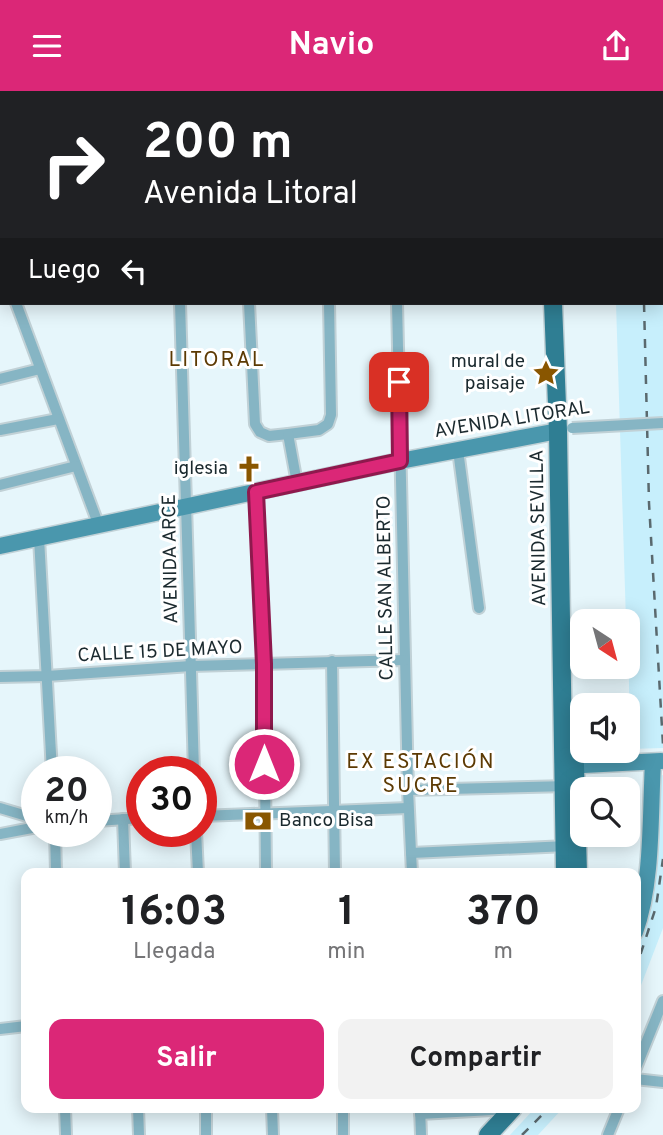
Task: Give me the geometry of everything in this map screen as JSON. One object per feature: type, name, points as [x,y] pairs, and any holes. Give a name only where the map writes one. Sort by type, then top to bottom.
[{"type":"main road","name":"AVENIDA SEVILLA","points":[[553,305],[565,429],[570,816]]},
{"type":"main road","name":"AVENIDA LITORAL","points":[[0,546],[187,505],[565,429]]},
{"type":"main road","points":[[568,761],[658,761],[641,917]]},
{"type":"main road","name":"AVENIDA SEVILLA","points":[[566,868],[571,847]]},
{"type":"main road","name":"AVENIDA SEVILLA","points":[[571,847],[577,868]]},
{"type":"main road","points":[[488,1135],[511,1113]]},
{"type":"main road","points":[[500,1135],[513,1113]]},
{"type":"street","points":[[17,305],[99,526]]},
{"type":"street","name":"AVENIDA ARCE","points":[[180,305],[194,756]]},
{"type":"street","points":[[248,305],[256,424],[260,432],[269,436],[319,430],[328,424],[331,415],[329,305]]},
{"type":"street","name":"CALLE SAN ALBERTO","points":[[397,305],[408,809],[412,868]]},
{"type":"street","points":[[0,379],[40,369]]},
{"type":"street","points":[[0,430],[58,419]]},
{"type":"street","name":"AVENIDA LITORAL","points":[[565,429],[663,423]]},
{"type":"street","points":[[288,434],[297,483]]},
{"type":"street","points":[[458,450],[479,608]]},
{"type":"street","points":[[0,485],[76,466]]},
{"type":"street","points":[[256,492],[264,664],[266,868]]},
{"type":"street","points":[[39,538],[51,756]]},
{"type":"street","name":"CALLE 15 DE MAYO","points":[[0,677],[191,666],[405,660]]},
{"type":"street","points":[[332,661],[335,868]]},
{"type":"street","points":[[408,790],[569,786]]},
{"type":"street","points":[[0,808],[21,814]]},
{"type":"street","points":[[217,815],[408,809]]},
{"type":"street","points":[[123,819],[125,868]]},
{"type":"street","points":[[112,820],[126,819]]},
{"type":"street","points":[[0,834],[21,830]]},
{"type":"street","points":[[411,853],[570,846]]},
{"type":"street","points":[[55,847],[56,868]]},
{"type":"street","points":[[197,847],[198,868]]},
{"type":"street","points":[[641,1055],[663,1002]]},
{"type":"street","points":[[0,1029],[21,1027]]},
{"type":"street","points":[[641,1080],[663,1082]]},
{"type":"street","points":[[65,1113],[66,1135]]},
{"type":"street","points":[[138,1113],[139,1135]]},
{"type":"street","points":[[206,1113],[206,1135]]},
{"type":"street","points":[[272,1113],[273,1135]]},
{"type":"street","points":[[342,1113],[343,1135]]},
{"type":"street","points":[[420,1113],[421,1135]]},
{"type":"street","points":[[608,1135],[618,1113]]},
{"type":"shaded area","points":[[616,305],[663,305],[663,748],[640,749],[640,693],[629,693],[629,679],[640,679],[640,609],[626,609]]},
{"type":"shaded area","points":[[663,775],[663,928],[641,985],[641,934],[651,904],[658,856],[660,776]]},
{"type":"shaded area","points":[[530,1113],[558,1113],[538,1135],[510,1135]]},
{"type":"railway","points":[[644,305],[649,503],[663,745]]},
{"type":"railway","points":[[641,953],[656,907],[663,859]]},
{"type":"railway","points":[[522,1135],[544,1113]]},
{"type":"place","name":"mural de paisaje","points":[[546,373]]},
{"type":"place","name":"iglesia","points":[[249,469]]},
{"type":"place","name":"Banco Bisa","points":[[258,821]]},
{"type":"district","name":"LITORAL","points":[[217,360]]},
{"type":"district","name":"EX ESTACIÓN SUCRE","points":[[421,774]]},
{"type":"route","points":[[264,764],[264,664],[256,492],[400,461],[399,382]]}]
